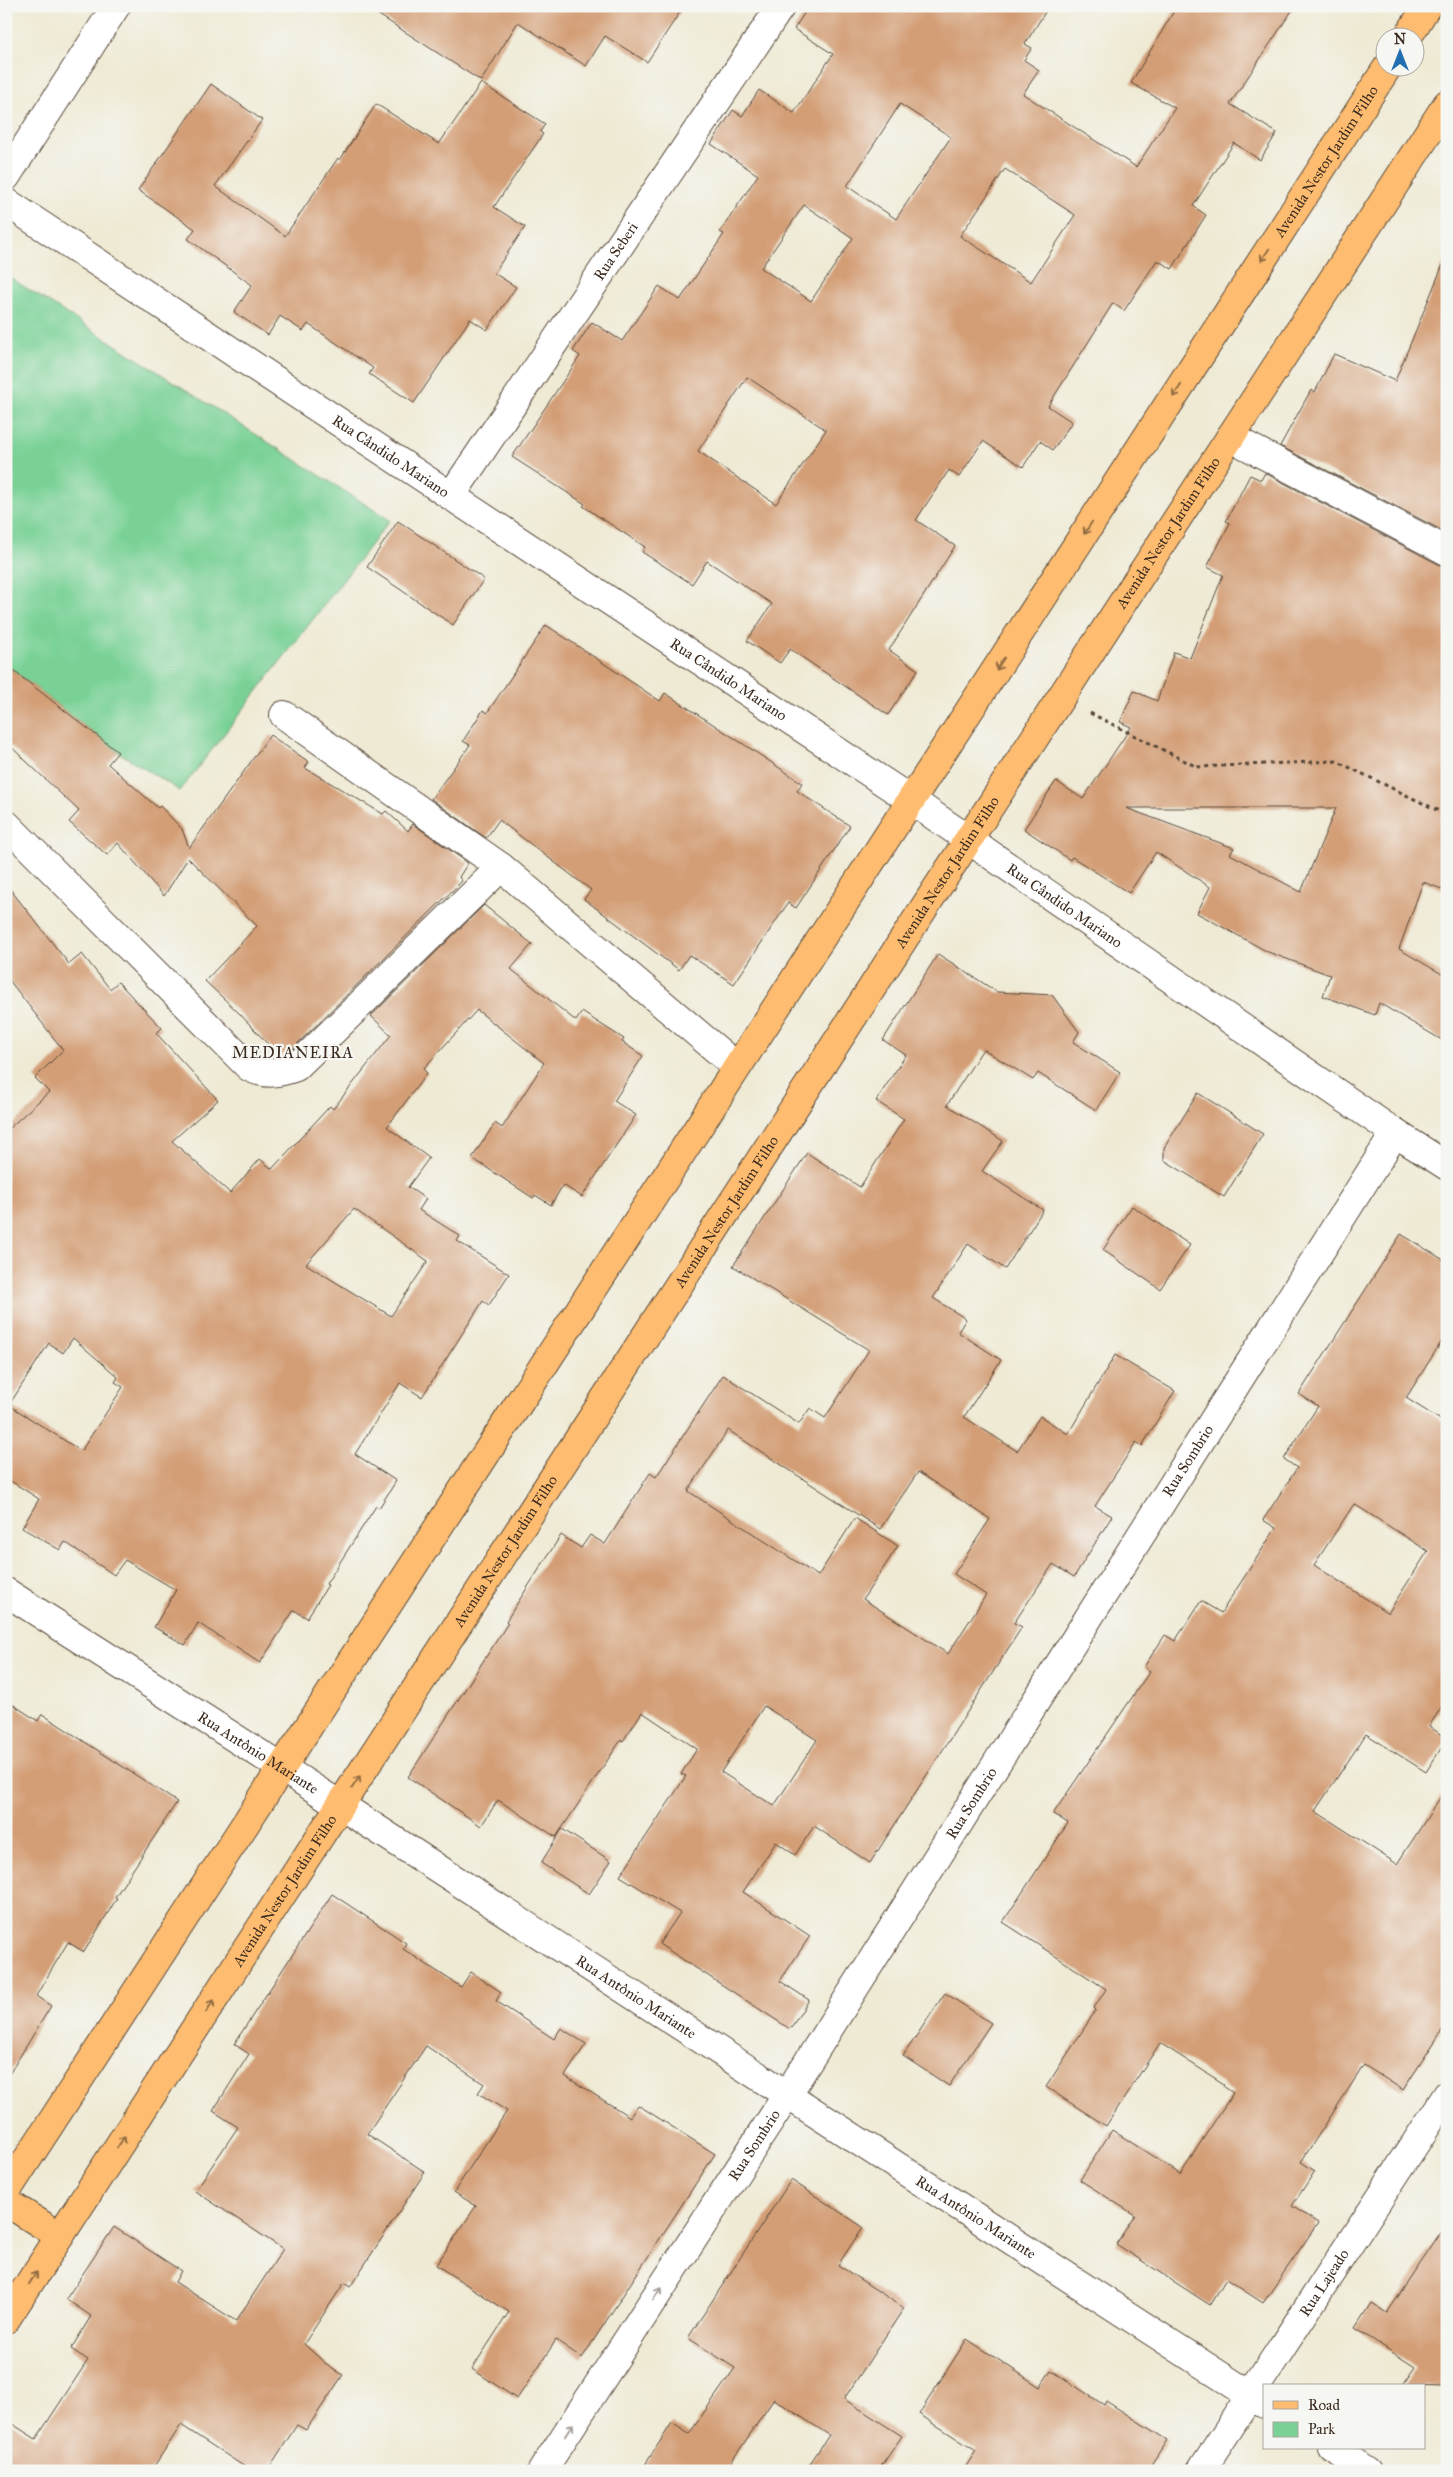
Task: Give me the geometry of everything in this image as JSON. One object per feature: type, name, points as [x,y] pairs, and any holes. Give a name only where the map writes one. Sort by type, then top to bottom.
[{"type":"main road","points":[[1413,28],[1427,6]]},
{"type":"main road","name":"Avenida Nestor Jardim Filho","points":[[6,2192],[1380,78]]},
{"type":"main road","name":"Avenida Nestor Jardim Filho","points":[[6,2319],[1447,104]]},
{"type":"main road","points":[[6,2202],[60,2236]]},
{"type":"street","points":[[6,176],[116,6]]},
{"type":"street","name":"Rua Seberi","points":[[451,496],[781,6]]},
{"type":"street","name":"Rua Cândido Mariano","points":[[6,202],[911,800],[1395,1133],[1447,1166]]},
{"type":"street","points":[[1230,437],[1447,551]]},
{"type":"street","points":[[284,715],[501,867],[737,1067]]},
{"type":"street","points":[[6,824],[242,1060],[259,1073],[280,1073],[296,1067],[501,867]]},
{"type":"street","name":"Rua Sombrio","points":[[542,2471],[786,2094],[1395,1133]]},
{"type":"street","name":"Rua Antônio Mariante","points":[[6,1592],[340,1805],[1257,2400]]},
{"type":"street","name":"Rua Lajeado","points":[[1267,2384],[1447,2095]]},
{"type":"street","name":"Rua Lajeado","points":[[1201,2471],[1257,2400]]},
{"type":"street","points":[[1335,2450],[1367,2471]]},
{"type":"path","points":[[1062,695],[1096,717],[1197,767],[1336,761],[1447,815]]},
{"type":"green space","points":[[6,275],[390,520],[180,791],[118,752],[6,665]]},
{"type":"building","points":[[365,6],[684,6],[647,62],[605,36],[586,66],[518,22],[481,81]]},
{"type":"building","points":[[809,6],[1049,6],[1025,44],[1032,48],[1024,60],[1039,70],[1023,94],[1136,167],[1175,108],[1131,83],[1177,6],[1295,6],[1230,104],[1277,133],[1260,160],[1234,143],[1193,206],[1206,215],[1172,269],[1157,260],[1124,311],[1113,303],[1048,406],[1072,422],[1053,450],[1040,441],[1023,467],[983,441],[959,477],[949,470],[916,520],[955,546],[889,650],[918,670],[888,715],[790,649],[780,663],[747,641],[772,604],[707,561],[692,584],[642,552],[645,547],[583,506],[585,504],[512,457],[580,356],[573,351],[592,322],[622,341],[659,286],[680,300],[724,234],[720,232],[758,175],[711,144],[733,110],[742,116],[759,90],[794,113],[833,54],[794,29]],"holes":[[[900,104],[951,137],[896,219],[847,186]],[[1005,169],[1075,215],[1031,282],[960,236]],[[804,205],[853,238],[811,301],[761,268]],[[747,377],[826,430],[776,504],[698,451]]]},
{"type":"building","points":[[481,83],[545,124],[540,132],[543,134],[494,207],[525,227],[494,273],[516,287],[487,330],[470,319],[414,403],[369,374],[373,368],[308,324],[303,331],[280,316],[268,335],[234,312],[252,285],[188,239],[195,229],[138,190],[211,84],[262,120],[215,186],[285,236],[338,158],[340,160],[376,104],[439,144]]},
{"type":"building","points":[[1446,257],[1447,533],[1280,446],[1311,390],[1315,392],[1334,354],[1395,381]]},
{"type":"building","points":[[1265,473],[1440,565],[1447,566],[1447,891],[1423,882],[1399,949],[1447,977],[1447,1043],[1379,1003],[1375,1015],[1323,996],[1330,975],[1268,952],[1197,913],[1210,887],[1156,852],[1129,893],[1072,857],[1070,860],[1024,829],[1056,781],[1083,799],[1131,727],[1120,722],[1134,691],[1157,701],[1174,652],[1190,658],[1223,575],[1207,567],[1230,523],[1226,521],[1250,475],[1261,480]],"holes":[[[1126,808],[1336,808],[1301,892],[1230,854],[1234,848]]]},
{"type":"building","points":[[398,521],[484,579],[453,625],[367,567]]},
{"type":"building","points":[[546,625],[660,701],[665,693],[751,749],[802,783],[797,791],[850,826],[796,908],[788,903],[734,984],[689,955],[679,970],[584,899],[591,890],[499,820],[486,838],[431,799],[470,745],[463,741],[483,710],[487,713]]},
{"type":"building","points":[[6,665],[118,752],[108,764],[158,808],[160,806],[182,829],[189,848],[270,735],[309,762],[305,768],[383,814],[386,811],[408,831],[413,824],[468,863],[459,877],[462,881],[288,1053],[279,1056],[239,1013],[205,981],[257,926],[188,858],[164,896],[118,843],[107,855],[69,822],[79,811],[6,742]]},
{"type":"building","points":[[6,884],[69,964],[82,954],[110,989],[118,982],[162,1028],[156,1033],[218,1100],[172,1141],[230,1193],[260,1159],[272,1169],[330,1106],[333,1109],[391,1035],[371,1016],[484,905],[532,944],[511,969],[576,1021],[582,1012],[624,1039],[622,1042],[643,1056],[614,1101],[636,1115],[582,1197],[563,1185],[551,1205],[535,1195],[533,1198],[472,1158],[495,1123],[502,1128],[544,1063],[477,1010],[423,1069],[427,1073],[387,1127],[429,1158],[408,1187],[426,1199],[419,1210],[460,1236],[457,1241],[509,1274],[489,1305],[483,1301],[422,1397],[400,1383],[355,1454],[396,1481],[379,1508],[376,1506],[326,1584],[328,1585],[307,1618],[294,1610],[260,1663],[198,1623],[185,1645],[154,1627],[176,1590],[125,1560],[114,1575],[65,1542],[60,1550],[22,1528],[39,1499],[6,1478],[6,1131],[49,1092],[35,1078],[63,1050],[6,976]],"holes":[[[354,1209],[428,1261],[391,1316],[306,1264]],[[73,1338],[118,1377],[115,1382],[123,1387],[81,1451],[9,1405],[49,1343],[63,1353]]]},
{"type":"building","points":[[938,954],[997,992],[1052,995],[1079,1032],[1073,1042],[1120,1072],[1096,1110],[1038,1073],[1033,1080],[983,1049],[947,1105],[1003,1141],[982,1171],[1043,1210],[1005,1269],[968,1244],[933,1298],[966,1319],[958,1332],[1001,1360],[964,1417],[1017,1451],[1040,1416],[1068,1434],[1115,1355],[1175,1391],[1142,1446],[1136,1442],[1095,1506],[1112,1516],[1074,1577],[1053,1564],[1014,1623],[1022,1627],[870,1863],[814,1826],[795,1855],[776,1842],[743,1892],[810,1936],[780,1981],[809,2000],[790,2029],[659,1944],[680,1913],[620,1876],[686,1776],[681,1774],[697,1749],[642,1712],[556,1837],[498,1800],[481,1826],[408,1777],[508,1623],[506,1621],[561,1535],[581,1548],[590,1535],[605,1544],[650,1473],[656,1477],[723,1375],[799,1424],[810,1408],[825,1418],[869,1350],[733,1266],[807,1153],[860,1187],[904,1119],[876,1101],[906,1055],[883,1040]],"holes":[[[728,1430],[880,1529],[918,1472],[990,1519],[954,1574],[986,1595],[948,1654],[863,1599],[898,1546],[855,1518],[818,1576],[688,1491]],[[764,1706],[817,1740],[774,1806],[721,1772]]]},
{"type":"building","points":[[1198,1093],[1263,1134],[1224,1197],[1164,1160],[1164,1148]]},
{"type":"building","points":[[1132,1206],[1190,1245],[1160,1289],[1103,1250]]},
{"type":"building","points":[[1401,1234],[1447,1262],[1447,1333],[1406,1398],[1447,1424],[1447,1699],[1429,1726],[1447,1739],[1426,1772],[1366,1734],[1315,1811],[1397,1864],[1447,1787],[1447,2023],[1403,2090],[1364,2065],[1301,2162],[1315,2171],[1292,2206],[1318,2223],[1263,2303],[1226,2279],[1210,2305],[1116,2244],[1135,2215],[1080,2180],[1112,2130],[1180,2174],[1233,2093],[1223,2086],[1224,2084],[1160,2043],[1106,2126],[1046,2087],[1096,2010],[1094,2008],[1106,1989],[1003,1922],[1068,1823],[1053,1814],[1150,1671],[1144,1667],[1165,1635],[1175,1641],[1201,1601],[1221,1613],[1276,1528],[1263,1520],[1297,1468],[1284,1459],[1318,1406],[1299,1394]],"holes":[[[1354,1504],[1428,1551],[1388,1613],[1314,1565]]]},
{"type":"building","points":[[6,1700],[38,1721],[42,1714],[177,1802],[115,1897],[117,1898],[84,1952],[68,1942],[36,1996],[51,2006],[6,2079]]},
{"type":"building","points":[[562,1829],[611,1861],[589,1894],[541,1863]]},
{"type":"building","points":[[332,1894],[406,1943],[403,1949],[461,1987],[471,1972],[501,1992],[496,2001],[554,2039],[561,2028],[586,2044],[565,2076],[630,2117],[638,2105],[715,2154],[582,2358],[556,2340],[517,2399],[472,2369],[509,2312],[436,2265],[476,2206],[454,2192],[507,2111],[478,2093],[484,2084],[426,2046],[367,2134],[425,2172],[350,2287],[344,2283],[304,2344],[325,2363],[343,2375],[306,2430],[297,2425],[267,2471],[251,2471],[181,2425],[151,2471],[6,2471],[6,2420],[36,2439],[88,2360],[71,2349],[91,2316],[66,2299],[114,2227],[181,2271],[175,2282],[236,2321],[283,2249],[195,2191],[238,2127],[213,2111],[249,2054],[234,2044]]},
{"type":"building","points":[[945,1993],[991,2023],[949,2086],[903,2056]]},
{"type":"building","points":[[791,2180],[863,2227],[838,2265],[904,2308],[844,2399],[902,2436],[878,2471],[805,2471],[829,2435],[774,2399],[725,2471],[641,2471],[672,2423],[689,2434],[735,2368],[688,2338]]},
{"type":"building","points":[[1447,2224],[1447,2387],[1426,2387],[1426,2384],[1403,2384],[1415,2367],[1355,2328],[1371,2303],[1387,2313]]},
{"type":"building","points":[[967,2339],[1040,2387],[1051,2370],[1104,2405],[1106,2401],[1167,2440],[1147,2471],[963,2471],[976,2451],[919,2414]]},
{"type":"district","name":"MEDIANEIRA","points":[[293,1052]]}]
